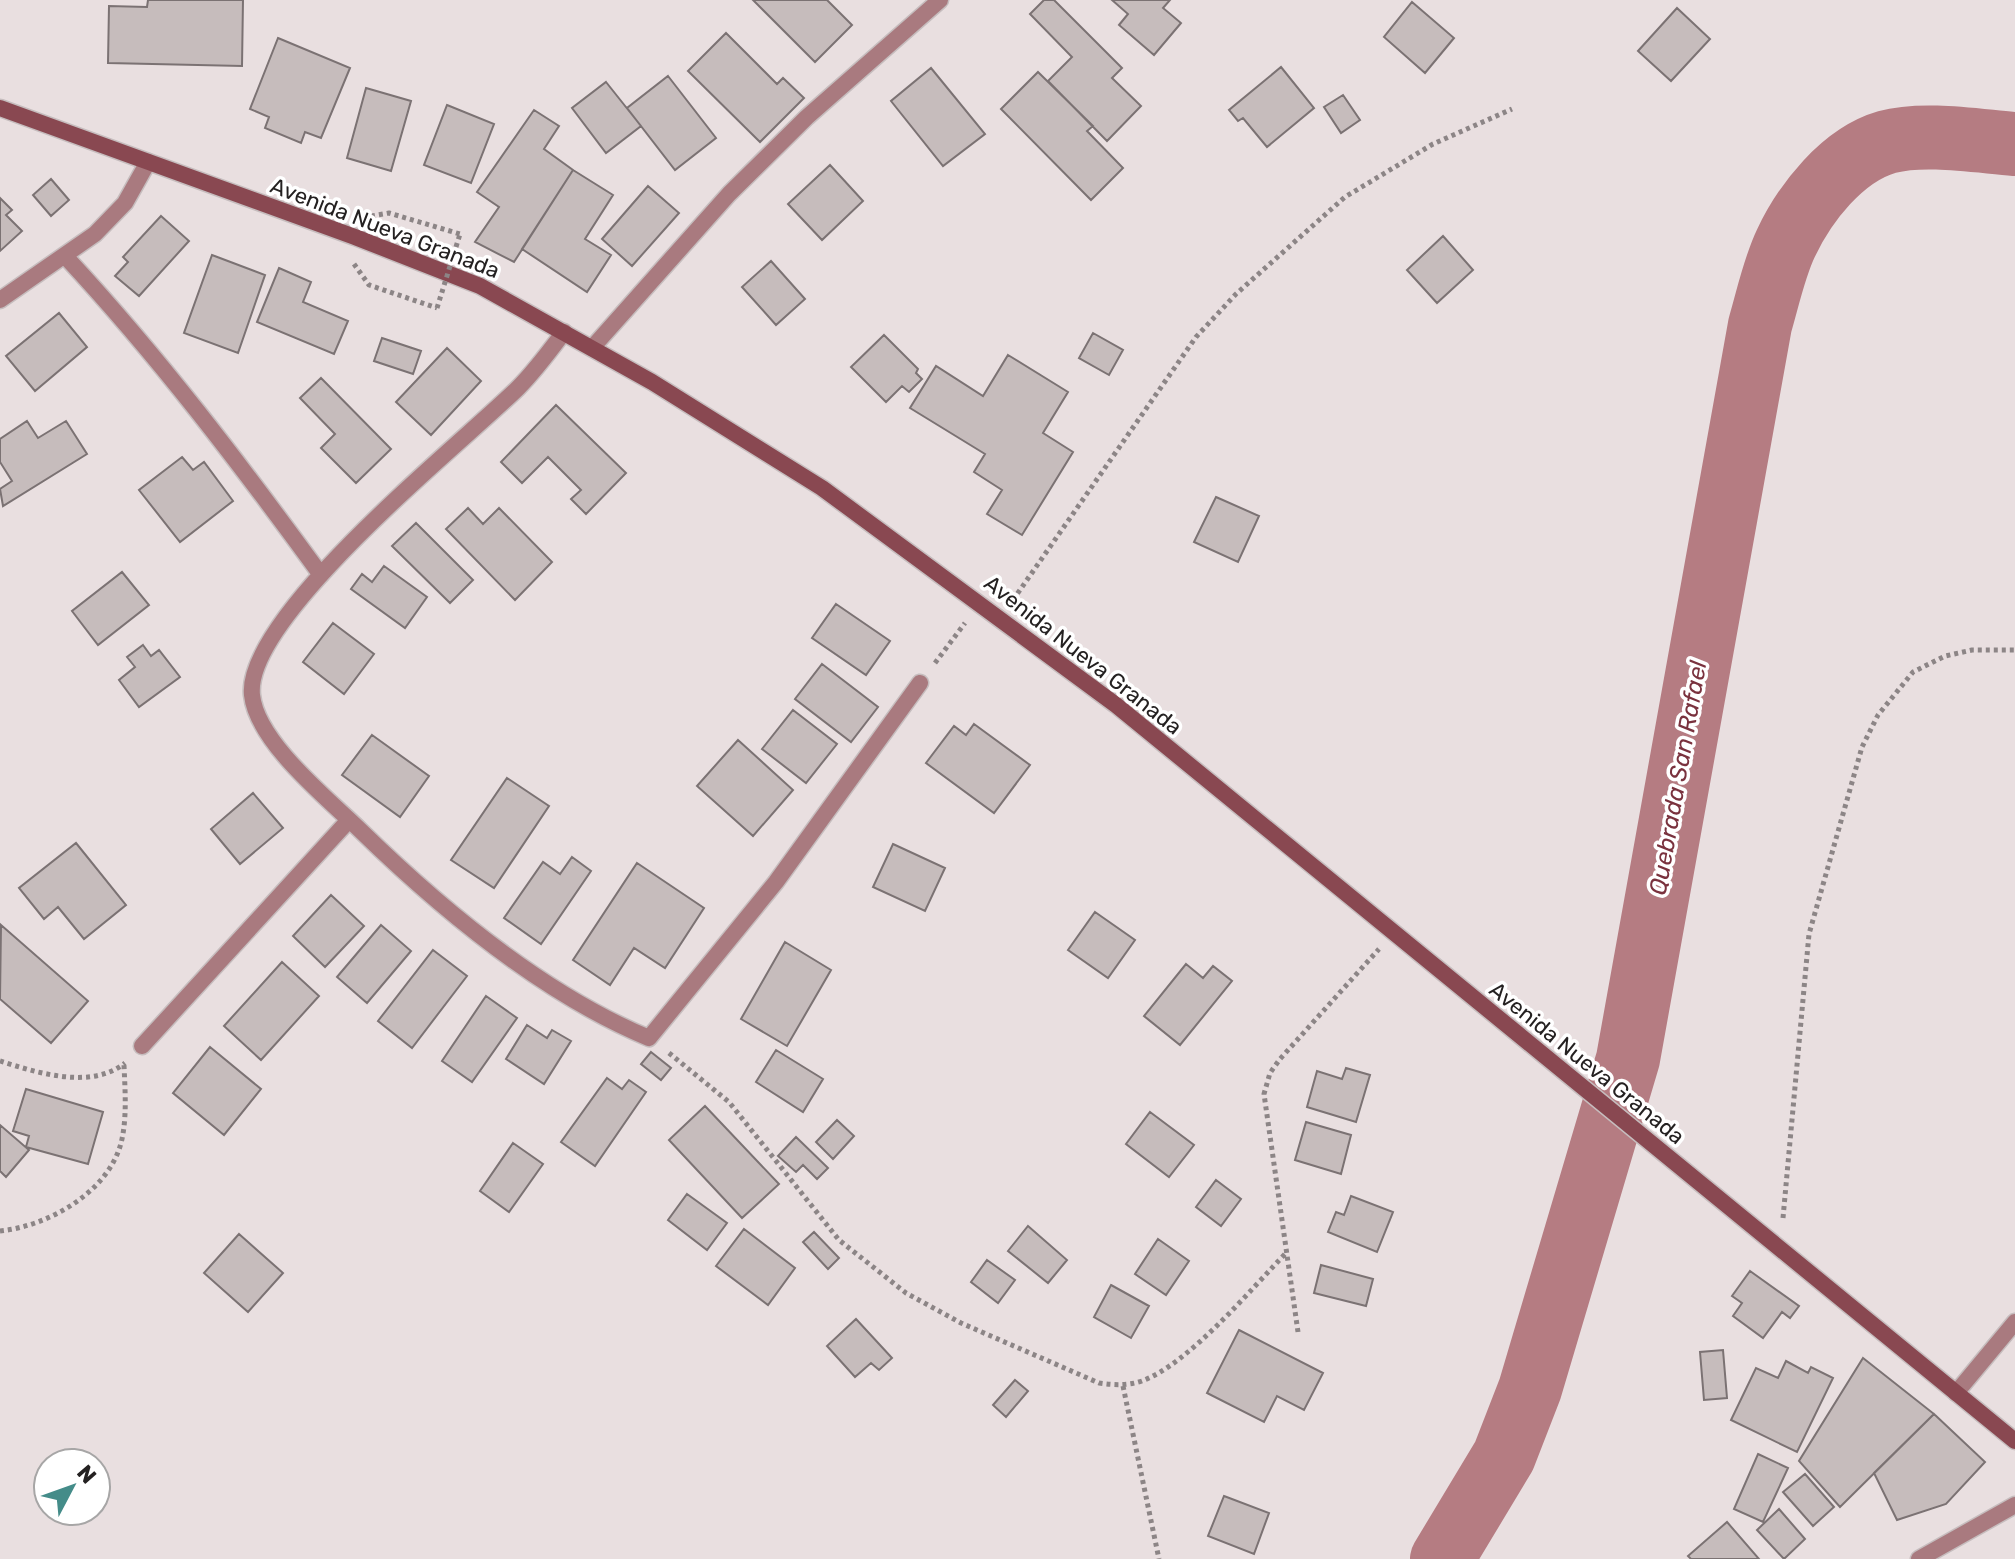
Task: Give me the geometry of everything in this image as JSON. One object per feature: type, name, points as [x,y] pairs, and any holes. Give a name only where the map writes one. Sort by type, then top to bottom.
[{"type":"street","points":[[592,348],[729,194],[807,117],[940,0]]},
{"type":"street","name":"Avenida Nueva Granada","points":[[0,108],[480,286],[592,348],[822,488],[981,602],[1116,705],[2015,1441]]},
{"type":"street","points":[[0,300],[65,256],[112,218],[148,162]]},
{"type":"street","points":[[65,256],[141,338],[190,398],[321,575]]},
{"type":"street","points":[[564,332],[519,387],[321,575],[284,618],[265,648],[254,676],[252,695],[272,740],[349,820],[509,957],[577,1004],[649,1038],[776,882],[920,683]]},
{"type":"street","points":[[142,1046],[349,820]]},
{"type":"street","points":[[1956,1393],[2015,1322]]},
{"type":"street","points":[[1919,1559],[2015,1505]]},
{"type":"path","points":[[1001,618],[1196,337],[1236,294],[1345,197],[1433,144],[1512,109]]},
{"type":"path","points":[[377,289],[437,308],[460,234],[400,215]]},
{"type":"path","points":[[920,683],[981,602]]},
{"type":"path","points":[[1781,1251],[1809,934],[1862,747],[1878,715],[1913,672],[1958,653],[2015,650]]},
{"type":"path","points":[[1298,1332],[1264,1094],[1270,1073],[1394,932]]},
{"type":"path","points":[[649,1038],[693,1069],[729,1102],[757,1134],[776,1166],[839,1240],[906,1293],[961,1323],[1099,1383],[1123,1386],[1164,1370],[1225,1316],[1287,1252]]},
{"type":"path","points":[[0,1061],[83,1078],[108,1075],[124,1065],[142,1046]]},
{"type":"path","points":[[0,1231],[56,1214],[73,1204],[111,1168],[124,1130],[124,1065]]},
{"type":"path","points":[[1123,1386],[1159,1559]]},
{"type":"building","points":[[148,0],[243,0],[242,66],[108,63],[109,6],[147,7]]},
{"type":"building","points":[[753,0],[827,0],[852,25],[815,62]]},
{"type":"building","points":[[1044,0],[1054,0],[1122,68],[1112,78],[1141,106],[1107,141],[1048,81],[1072,57],[1030,14]]},
{"type":"building","points":[[1112,0],[1170,0],[1163,8],[1181,23],[1154,55],[1119,25],[1128,14]]},
{"type":"building","points":[[1412,2],[1454,38],[1425,73],[1384,37]]},
{"type":"building","points":[[1677,8],[1710,39],[1671,81],[1638,51]]},
{"type":"building","points":[[726,33],[777,84],[783,78],[804,98],[760,142],[688,71]]},
{"type":"building","points":[[278,38],[350,68],[321,138],[305,132],[301,143],[265,128],[269,117],[250,109]]},
{"type":"building","points":[[1281,67],[1314,108],[1267,147],[1243,118],[1238,121],[1229,110]]},
{"type":"building","points":[[931,68],[985,134],[943,166],[891,101]]},
{"type":"building","points":[[1038,72],[1093,126],[1087,131],[1123,168],[1091,200],[1001,109]]},
{"type":"building","points":[[668,76],[716,138],[675,170],[627,108]]},
{"type":"building","points":[[606,82],[641,126],[606,153],[572,108]]},
{"type":"building","points":[[366,88],[411,101],[391,171],[347,158]]},
{"type":"building","points":[[1343,95],[1360,120],[1341,133],[1324,107]]},
{"type":"building","points":[[447,105],[494,124],[471,183],[424,165]]},
{"type":"building","points":[[534,110],[559,126],[544,149],[573,170],[514,262],[475,242],[499,207],[477,192]]},
{"type":"building","points":[[830,165],[863,201],[822,240],[788,204]]},
{"type":"building","points":[[573,170],[613,195],[585,239],[611,255],[587,292],[522,249]]},
{"type":"building","points":[[51,179],[69,200],[51,216],[33,195]]},
{"type":"building","points":[[648,186],[679,213],[632,266],[602,239]]},
{"type":"building","points":[[0,198],[12,210],[6,215],[22,231],[0,251]]},
{"type":"building","points":[[161,216],[189,241],[139,296],[115,276],[128,262],[123,257]]},
{"type":"building","points":[[1443,236],[1473,270],[1437,303],[1407,270]]},
{"type":"building","points":[[212,255],[265,275],[238,353],[184,333]]},
{"type":"building","points":[[771,261],[805,299],[776,325],[742,287]]},
{"type":"building","points":[[279,268],[311,282],[303,302],[348,321],[334,354],[257,322]]},
{"type":"building","points":[[59,313],[87,347],[35,391],[6,356]]},
{"type":"building","points":[[1093,333],[1123,350],[1109,375],[1079,358]]},
{"type":"building","points":[[884,335],[918,369],[916,373],[922,379],[909,392],[902,386],[886,402],[851,367]]},
{"type":"building","points":[[382,338],[421,351],[413,374],[374,361]]},
{"type":"building","points":[[447,348],[481,381],[431,435],[396,402]]},
{"type":"building","points":[[1008,355],[1068,392],[1043,433],[1073,452],[1022,535],[987,514],[1002,490],[974,472],[985,454],[910,408],[936,366],[983,396]]},
{"type":"building","points":[[321,378],[391,449],[356,483],[321,448],[335,434],[300,398]]},
{"type":"building","points":[[556,405],[626,473],[586,514],[571,499],[581,490],[548,457],[522,483],[501,462]]},
{"type":"building","points":[[27,421],[38,438],[66,421],[87,454],[3,506],[0,489],[12,481],[0,462],[0,439]]},
{"type":"building","points":[[182,457],[193,470],[204,462],[233,501],[180,542],[139,490]]},
{"type":"building","points":[[1216,497],[1259,516],[1238,562],[1194,542]]},
{"type":"building","points":[[468,508],[483,524],[499,508],[552,562],[515,600],[446,529]]},
{"type":"building","points":[[416,523],[473,580],[450,603],[392,546]]},
{"type":"building","points":[[384,566],[427,597],[405,628],[351,589],[362,574],[372,582]]},
{"type":"building","points":[[122,572],[149,605],[98,645],[72,611]]},
{"type":"building","points":[[836,604],[890,641],[866,675],[812,638]]},
{"type":"building","points":[[333,623],[374,654],[344,694],[303,662]]},
{"type":"building","points":[[143,645],[151,656],[159,650],[180,677],[139,707],[119,680],[135,667],[127,657]]},
{"type":"building","points":[[822,664],[878,707],[851,742],[795,699]]},
{"type":"building","points":[[793,710],[837,744],[806,783],[762,749]]},
{"type":"building","points":[[974,724],[1030,765],[994,813],[926,763],[954,726],[966,735]]},
{"type":"building","points":[[372,735],[429,776],[400,817],[342,775]]},
{"type":"building","points":[[738,740],[793,790],[753,836],[697,786]]},
{"type":"building","points":[[507,778],[549,806],[494,888],[451,860]]},
{"type":"building","points":[[253,793],[283,828],[240,864],[211,829]]},
{"type":"building","points":[[76,843],[126,905],[84,939],[58,907],[44,919],[19,888]]},
{"type":"building","points":[[893,844],[945,868],[925,911],[873,887]]},
{"type":"building","points":[[572,857],[591,871],[541,944],[504,918],[543,862],[560,874]]},
{"type":"building","points":[[637,863],[704,908],[665,968],[634,948],[610,985],[573,960]]},
{"type":"building","points":[[331,895],[364,926],[325,967],[293,936]]},
{"type":"building","points":[[1095,912],[1135,940],[1108,978],[1068,950]]},
{"type":"building","points":[[1,925],[88,1001],[51,1043],[0,999]]},
{"type":"building","points":[[381,925],[411,951],[367,1003],[337,977]]},
{"type":"building","points":[[785,942],[831,970],[787,1046],[741,1019]]},
{"type":"building","points":[[433,950],[467,976],[412,1048],[378,1021]]},
{"type":"building","points":[[282,962],[319,996],[261,1060],[224,1026]]},
{"type":"building","points":[[1186,964],[1203,978],[1213,966],[1232,981],[1180,1045],[1144,1016]]},
{"type":"building","points":[[486,996],[517,1018],[472,1082],[442,1061]]},
{"type":"building","points":[[527,1025],[547,1038],[552,1030],[571,1041],[544,1084],[506,1059]]},
{"type":"building","points":[[210,1047],[261,1089],[224,1135],[173,1093]]},
{"type":"building","points":[[776,1050],[823,1079],[803,1112],[756,1082]]},
{"type":"building","points":[[651,1052],[671,1068],[661,1080],[641,1064]]},
{"type":"building","points":[[1346,1068],[1370,1075],[1356,1122],[1307,1107],[1317,1071],[1342,1079]]},
{"type":"building","points":[[607,1078],[622,1089],[629,1080],[646,1092],[595,1166],[561,1142]]},
{"type":"building","points":[[26,1089],[103,1112],[88,1164],[26,1147],[29,1136],[13,1131]]},
{"type":"building","points":[[705,1106],[779,1184],[742,1218],[669,1140]]},
{"type":"building","points":[[1150,1112],[1194,1145],[1169,1177],[1126,1144]]},
{"type":"building","points":[[837,1120],[854,1136],[833,1159],[816,1142]]},
{"type":"building","points":[[1306,1122],[1351,1135],[1341,1174],[1295,1160]]},
{"type":"building","points":[[0,1125],[29,1150],[6,1177],[0,1171]]},
{"type":"building","points":[[796,1137],[828,1168],[817,1179],[803,1165],[796,1172],[778,1156]]},
{"type":"building","points":[[513,1143],[543,1164],[509,1212],[480,1191]]},
{"type":"building","points":[[1216,1180],[1241,1199],[1221,1226],[1196,1207]]},
{"type":"building","points":[[687,1194],[727,1223],[707,1250],[668,1220]]},
{"type":"building","points":[[1351,1196],[1393,1212],[1377,1252],[1328,1232],[1336,1212],[1344,1215]]},
{"type":"building","points":[[1028,1226],[1067,1260],[1048,1283],[1008,1251]]},
{"type":"building","points":[[744,1229],[795,1268],[768,1305],[716,1266]]},
{"type":"building","points":[[814,1232],[839,1258],[828,1269],[803,1242]]},
{"type":"building","points":[[239,1234],[283,1273],[248,1312],[204,1273]]},
{"type":"building","points":[[1158,1239],[1189,1261],[1166,1295],[1135,1274]]},
{"type":"building","points":[[987,1260],[1015,1280],[998,1303],[971,1282]]},
{"type":"building","points":[[1321,1265],[1373,1279],[1366,1306],[1314,1293]]},
{"type":"building","points":[[1750,1271],[1799,1306],[1790,1318],[1782,1312],[1763,1338],[1733,1316],[1742,1303],[1732,1296]]},
{"type":"building","points":[[1111,1285],[1149,1306],[1131,1338],[1094,1317]]},
{"type":"building","points":[[856,1319],[892,1358],[879,1370],[871,1363],[855,1377],[827,1346]]},
{"type":"building","points":[[1239,1330],[1323,1373],[1304,1410],[1277,1396],[1264,1422],[1207,1393]]},
{"type":"building","points":[[1723,1350],[1727,1398],[1704,1400],[1700,1352]]},
{"type":"building","points":[[1863,1358],[1934,1414],[1840,1507],[1799,1461]]},
{"type":"building","points":[[1786,1361],[1808,1373],[1811,1367],[1833,1378],[1797,1452],[1731,1420],[1756,1368],[1778,1378]]},
{"type":"building","points":[[1015,1380],[1028,1391],[1006,1417],[993,1405]]},
{"type":"building","points":[[1934,1414],[1985,1462],[1946,1504],[1897,1520],[1874,1473]]},
{"type":"building","points":[[1758,1454],[1788,1468],[1763,1522],[1734,1509]]},
{"type":"building","points":[[1805,1474],[1834,1507],[1813,1526],[1783,1492]]},
{"type":"building","points":[[1224,1496],[1269,1513],[1254,1554],[1208,1536]]},
{"type":"building","points":[[1779,1509],[1805,1539],[1784,1559],[1757,1530]]},
{"type":"building","points":[[1727,1522],[1759,1559],[1691,1559],[1688,1556]]},
{"type":"waterway","name":"Quebrada San Rafael","points":[[1442,1559],[1504,1456],[1530,1389],[1628,1059],[1760,325],[1782,253],[1814,197],[1840,169],[1871,148],[1887,142],[1917,138],[2015,144]]}]
